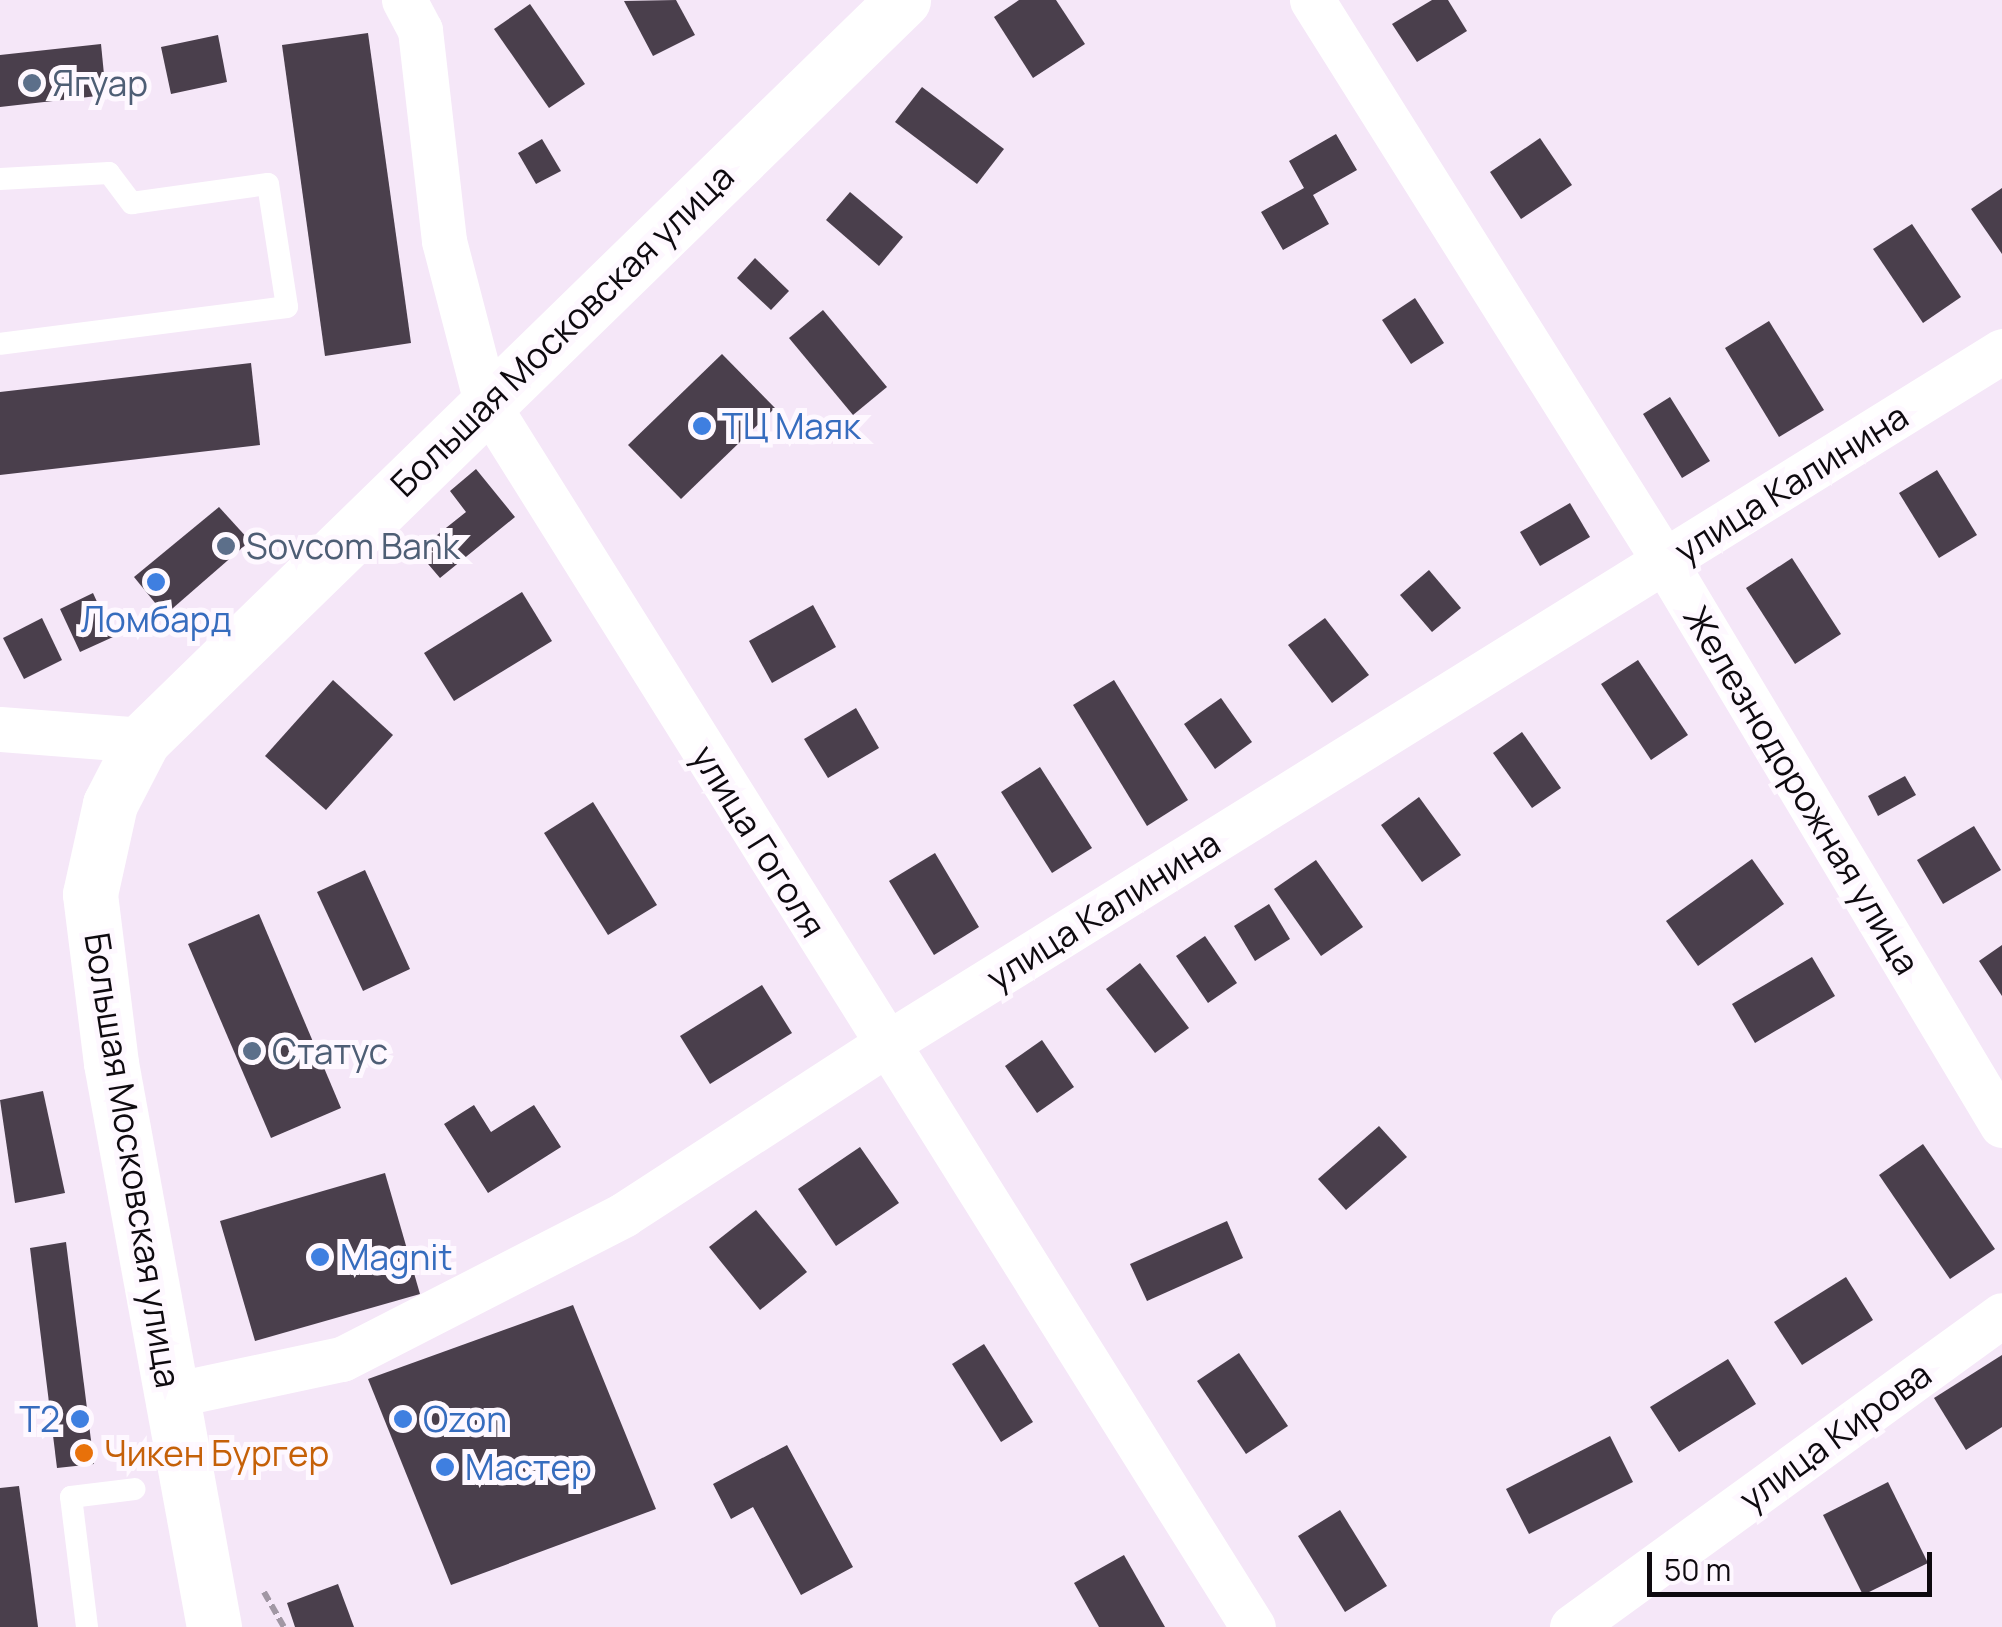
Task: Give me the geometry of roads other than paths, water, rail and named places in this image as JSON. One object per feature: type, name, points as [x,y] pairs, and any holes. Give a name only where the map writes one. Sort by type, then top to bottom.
[{"type":"main road","name":"Большая Московская улица","points":[[214,1627],[111,1063],[90,894],[110,804],[143,740],[903,0]]},
{"type":"street","name":"улица Гоголя","points":[[404,0],[420,30],[444,241],[486,402],[885,1045],[1253,1627]]},
{"type":"street","name":"Железнодорожная улица","points":[[1312,0],[1666,562],[2002,1125]]},
{"type":"street","name":"улица Калинина","points":[[172,1395],[342,1359],[624,1215],[885,1045],[2002,351]]},
{"type":"street","points":[[0,729],[143,740]]},
{"type":"street","name":"улица Кирова","points":[[1572,1627],[2002,1314]]},
{"type":"lane","points":[[0,179],[110,173],[132,202],[268,184],[287,307],[0,344]]},
{"type":"lane","points":[[87,1627],[72,1497],[135,1489]]},
{"type":"place","name":"Ягуар","points":[[32,83]]},
{"type":"place","name":"ТЦ Маяк","points":[[702,426]]},
{"type":"place","name":"Sovcom Bank","points":[[226,546]]},
{"type":"place","name":"Ломбард","points":[[156,582]]},
{"type":"place","name":"Статус","points":[[252,1051]]},
{"type":"place","name":"Magnit","points":[[320,1257]]},
{"type":"place","name":"T2","points":[[80,1419]]},
{"type":"place","name":"Ozon","points":[[403,1419]]},
{"type":"place","name":"Чикен Бургер","points":[[84,1453]]},
{"type":"place","name":"Мастер","points":[[445,1467]]}]
